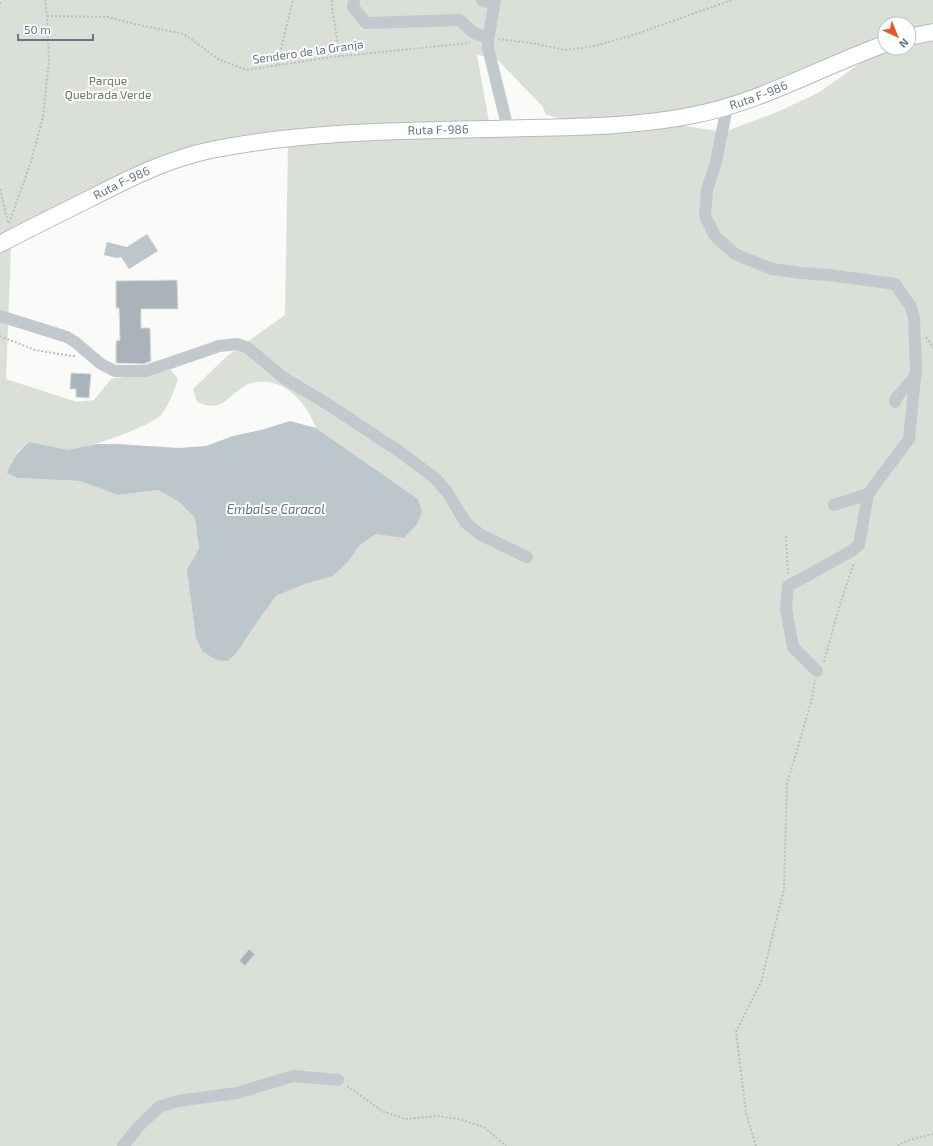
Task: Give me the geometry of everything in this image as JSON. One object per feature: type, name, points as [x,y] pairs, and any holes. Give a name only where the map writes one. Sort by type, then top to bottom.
[{"type":"main road","points":[[917,35],[933,32]]},
{"type":"main road","name":"Ruta F-986","points":[[0,244],[135,176],[172,160],[209,150],[298,136],[402,131],[580,127],[651,122],[694,115],[726,107],[770,92],[877,47]]},
{"type":"lane","points":[[354,0],[352,7],[366,23],[460,20],[473,34],[488,38]]},
{"type":"lane","points":[[482,0],[494,2],[488,38],[488,48],[508,128]]},
{"type":"lane","points":[[726,107],[716,162],[707,190],[705,216],[715,236],[735,254],[772,269],[895,284],[911,307],[914,319],[915,377],[909,438],[868,494],[859,545],[850,552],[788,586],[786,608],[793,647],[817,671]]},
{"type":"lane","points":[[0,316],[68,337],[100,364],[115,370],[145,370],[168,364],[219,346],[238,344],[248,348],[284,378],[336,409],[400,452],[435,478],[448,492],[466,523],[481,535],[527,558]]},
{"type":"lane","points":[[895,402],[897,397],[915,377]]},
{"type":"lane","points":[[834,505],[868,494]]},
{"type":"lane","points":[[123,1146],[139,1126],[159,1107],[178,1101],[237,1093],[293,1076],[338,1080]]},
{"type":"path","points":[[0,189],[8,223],[31,162],[43,117],[49,60],[45,0]]},
{"type":"path","points":[[277,65],[293,0]]},
{"type":"path","points":[[332,0],[340,56]]},
{"type":"path","name":"Sendero de la Granja","points":[[47,16],[108,17],[184,34],[218,59],[247,70],[340,56],[488,38],[531,43],[566,50],[595,46],[636,34],[732,0]]},
{"type":"path","points":[[0,336],[35,350],[71,356],[90,355]]},
{"type":"path","points":[[786,536],[788,586]]},
{"type":"path","points":[[756,1146],[746,1112],[736,1032],[761,982],[784,889],[787,784],[812,699],[817,671],[824,662],[839,607],[859,545]]},
{"type":"path","points":[[338,1080],[384,1112],[405,1118],[436,1116],[460,1119],[484,1128],[506,1146]]},
{"type":"path","points":[[898,1146],[899,1144],[933,1134]]},
{"type":"green space","name":"Parque Quebrada Verde","points":[[0,0],[933,0],[933,27],[917,30],[917,16],[877,16],[877,42],[795,77],[710,105],[662,113],[579,123],[546,115],[543,107],[496,58],[477,55],[489,122],[208,146],[0,239]]},
{"type":"green space","points":[[933,38],[933,1146],[0,1146],[0,252],[11,246],[6,379],[77,402],[94,400],[111,379],[171,370],[178,379],[169,403],[161,415],[144,425],[117,437],[89,446],[69,450],[29,442],[20,449],[11,462],[18,478],[80,481],[118,495],[158,490],[179,502],[195,518],[199,549],[187,569],[257,622],[276,596],[305,584],[333,576],[348,562],[360,545],[376,534],[404,537],[418,499],[316,428],[305,407],[290,391],[281,386],[260,382],[248,384],[224,402],[215,406],[204,405],[197,402],[193,389],[227,356],[285,315],[288,144],[678,125],[724,132],[777,112],[818,93],[875,53],[877,52],[877,56],[917,56],[917,41]]},
{"type":"water","points":[[147,234],[158,251],[129,269],[121,257],[117,258],[104,255],[107,242],[127,247]]},
{"type":"water","name":"Embalse Caracol","points":[[290,421],[316,428],[418,499],[422,512],[417,524],[404,538],[376,534],[360,545],[348,562],[333,576],[305,584],[276,596],[237,652],[228,661],[217,660],[203,652],[196,638],[187,569],[199,549],[195,518],[179,502],[158,490],[118,495],[80,481],[18,478],[7,473],[16,456],[29,442],[68,450],[97,444],[179,448],[206,446],[233,436],[261,430]]},
{"type":"building","points":[[177,280],[178,309],[141,309],[141,328],[150,328],[151,361],[144,364],[116,363],[116,341],[120,340],[119,308],[116,308],[116,281]]},
{"type":"building","points":[[71,373],[91,374],[89,398],[76,397],[76,389],[70,389]]},
{"type":"building","points":[[249,949],[255,954],[245,966],[239,961]]}]
